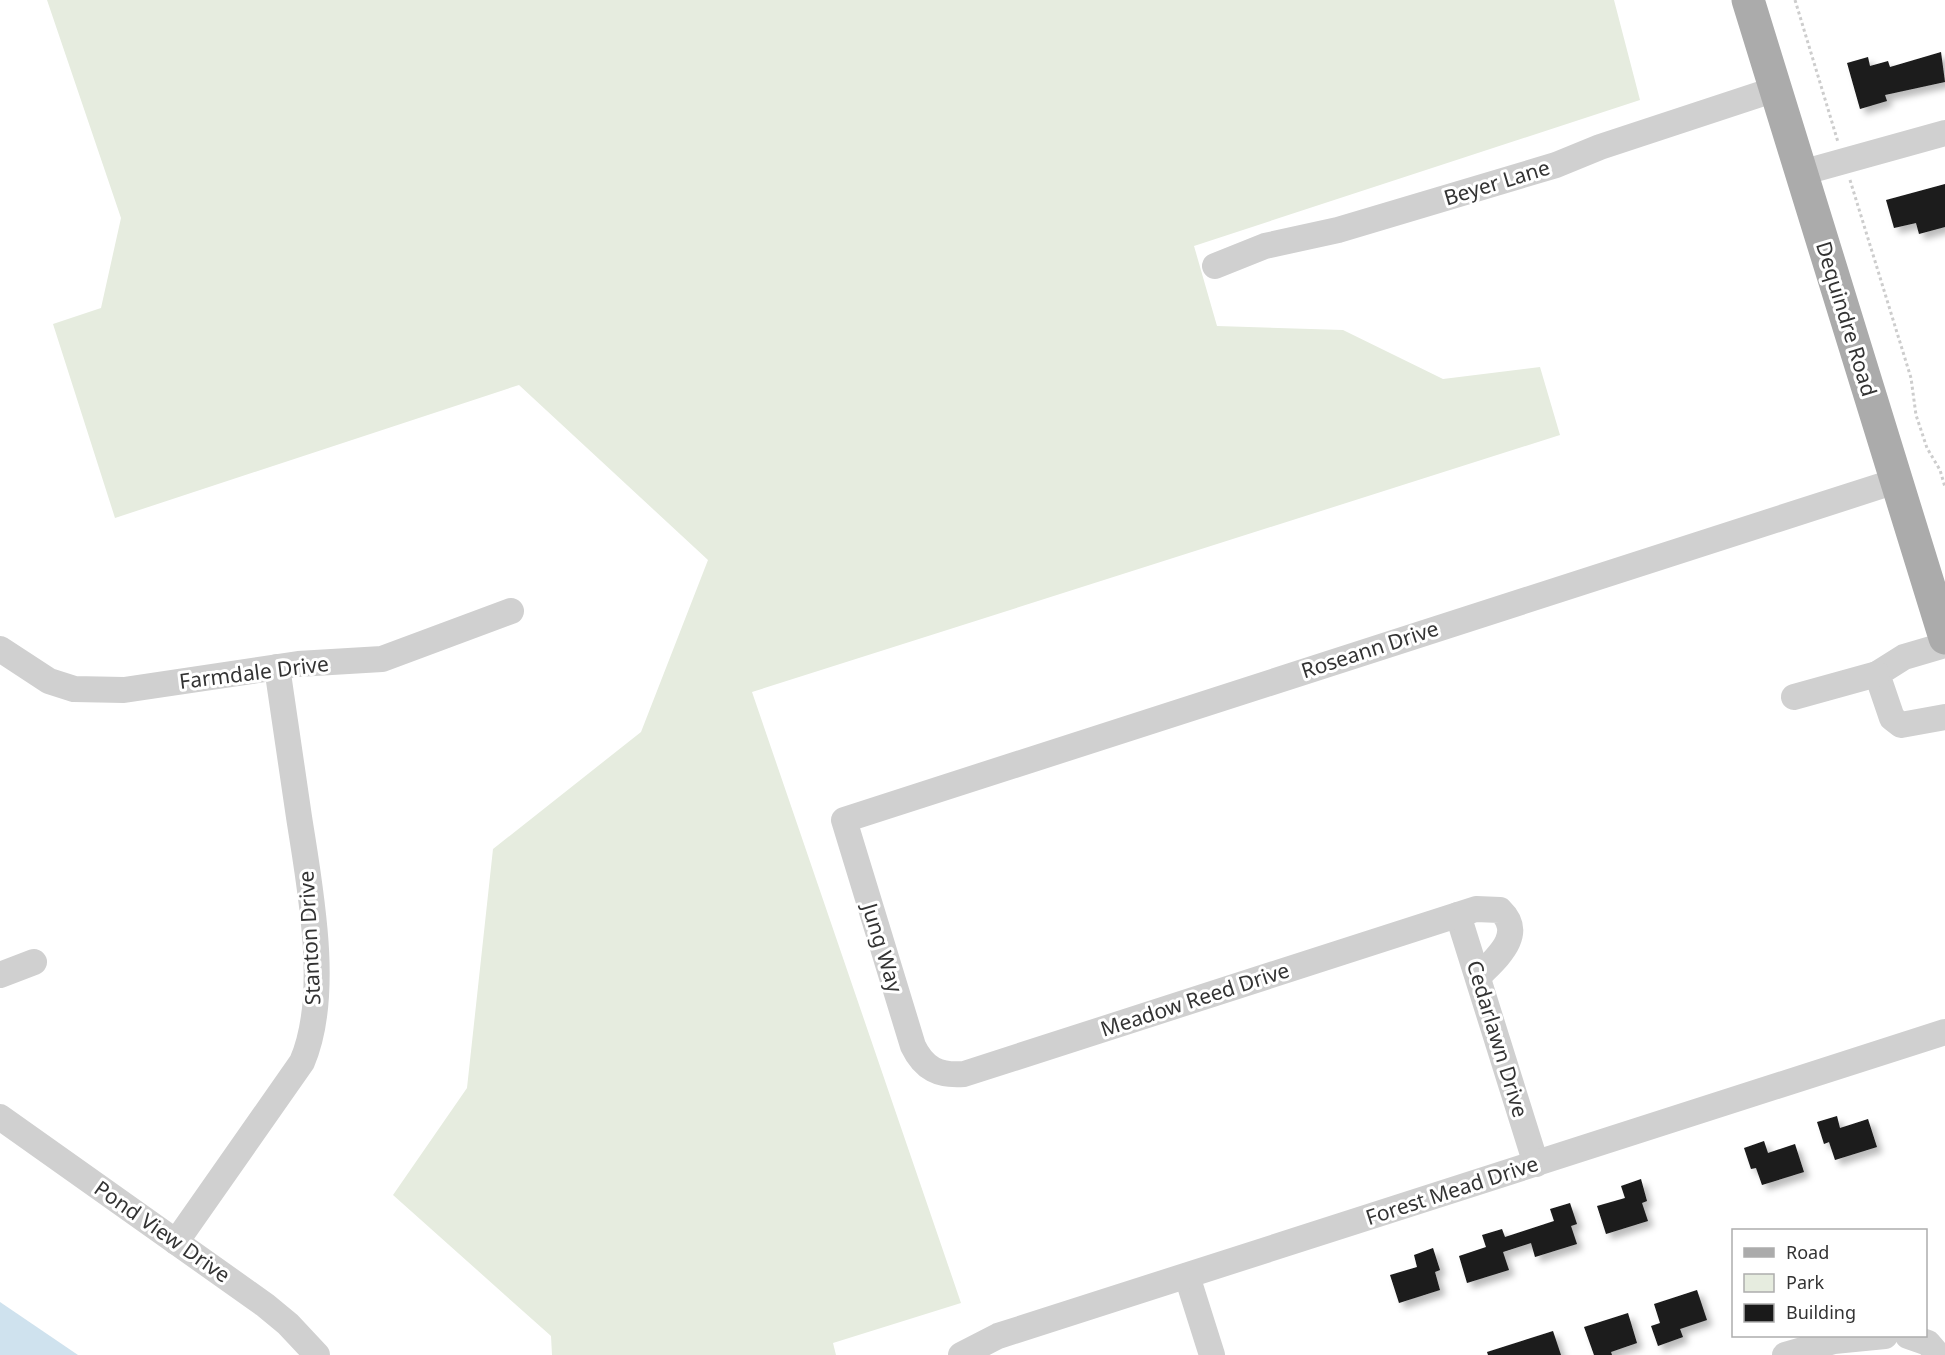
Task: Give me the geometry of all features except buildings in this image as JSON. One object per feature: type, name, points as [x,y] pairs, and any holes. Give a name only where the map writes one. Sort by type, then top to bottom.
[{"type":"main road","name":"Dequindre Road","points":[[1748,0],[1945,638]]},
{"type":"street","name":"Beyer Lane","points":[[1215,266],[1265,246],[1338,230],[1556,165],[1600,147],[1776,89]]},
{"type":"street","points":[[1801,173],[1945,133]]},
{"type":"street","name":"Roseann Drive","points":[[843,820],[1896,480]]},
{"type":"street","name":"Farmdale Drive","points":[[0,650],[50,681],[74,689],[124,690],[277,667],[382,658],[511,611]]},
{"type":"street","points":[[1794,697],[1877,674],[1904,657],[1945,645]]},
{"type":"street","name":"Stanton Drive","points":[[176,1242],[297,1070],[308,1048],[313,1028],[316,1007],[313,914],[277,667]]},
{"type":"street","points":[[1877,674],[1892,718],[1901,726],[1945,717]]},
{"type":"street","name":"Jung Way","points":[[843,820],[913,1046],[919,1059],[931,1070]]},
{"type":"street","name":"Meadow Reed Drive","points":[[931,1070],[946,1075],[964,1074],[1476,909],[1500,910],[1507,918],[1511,928],[1510,940],[1478,978]]},
{"type":"street","name":"Cedarlawn Drive","points":[[1458,915],[1536,1164]]},
{"type":"street","points":[[0,975],[34,962]]},
{"type":"street","name":"Forest Mead Drive","points":[[961,1355],[998,1336],[1945,1032]]},
{"type":"street","name":"Pond View Drive","points":[[0,1118],[265,1305],[317,1355]]},
{"type":"street","points":[[1187,1276],[1212,1355]]},
{"type":"street","points":[[1785,1355],[1834,1341],[1868,1337]]},
{"type":"street","points":[[1913,1337],[1928,1343],[1938,1355]]},
{"type":"path","points":[[1795,0],[1841,149]]},
{"type":"path","points":[[1848,175],[1911,378],[1916,415],[1927,448],[1940,470],[1945,487]]},
{"type":"green space","points":[[47,0],[1614,0],[1640,100],[1194,246],[1217,326],[1343,330],[1443,379],[1540,367],[1560,435],[752,692],[961,1303],[833,1343],[836,1355],[552,1355],[551,1336],[393,1195],[467,1088],[493,849],[641,732],[708,560],[519,385],[115,518],[53,324],[101,308],[121,218]]},
{"type":"water","points":[[0,1302],[78,1355],[0,1355]]}]
